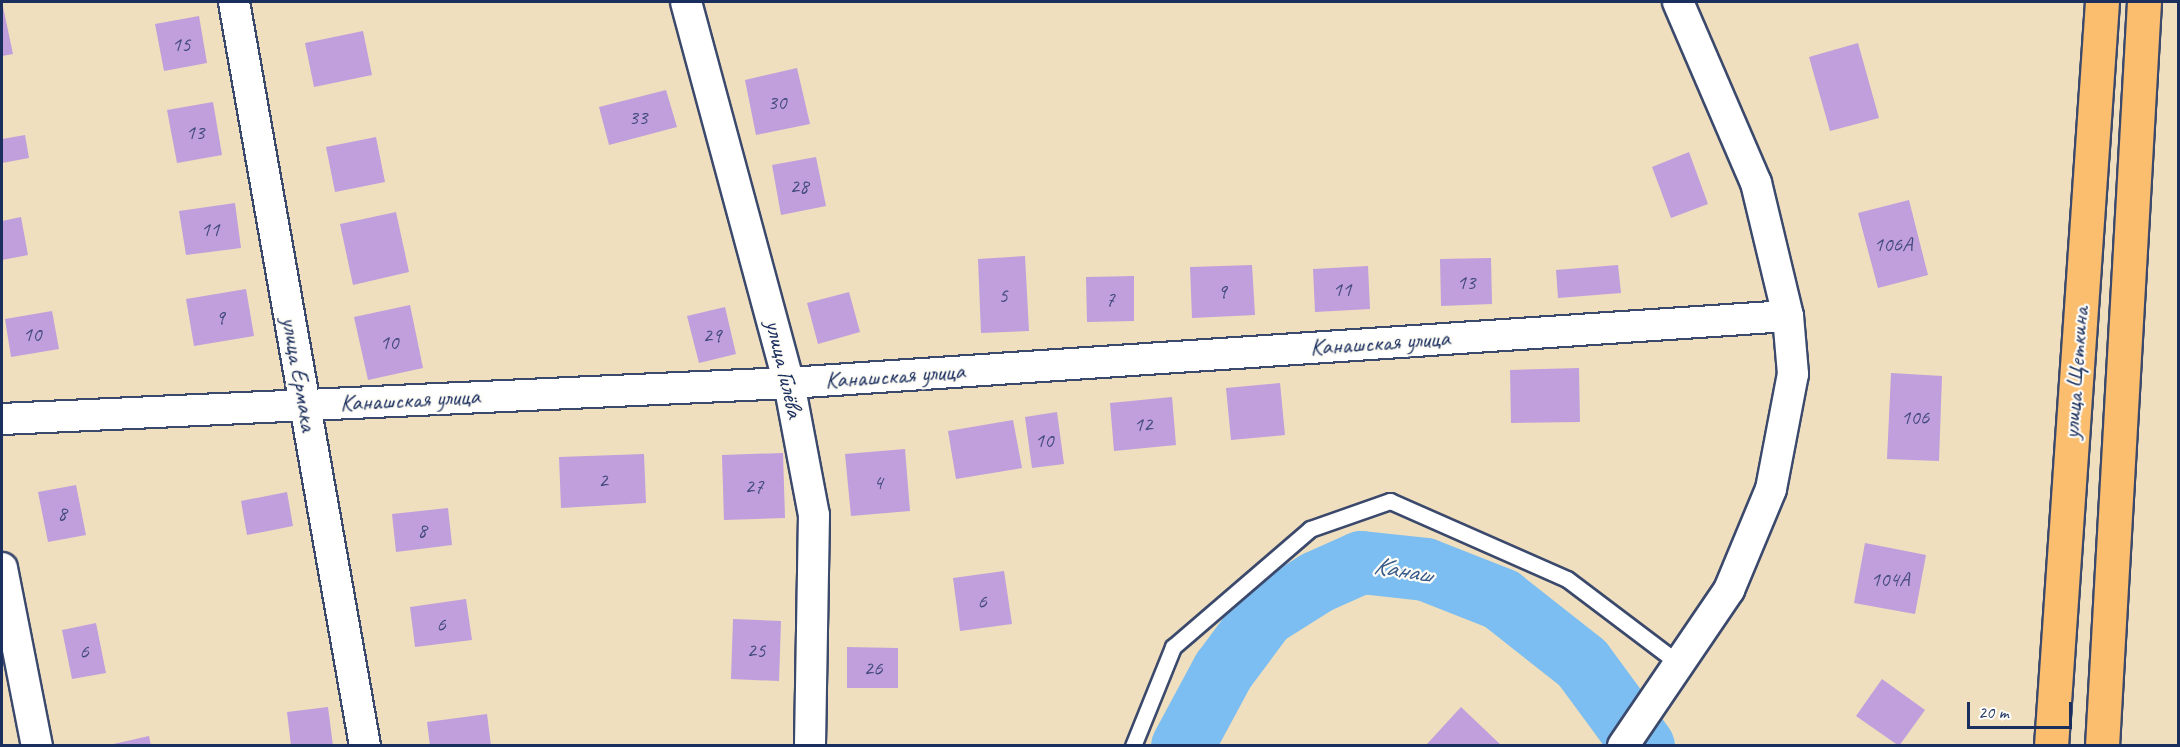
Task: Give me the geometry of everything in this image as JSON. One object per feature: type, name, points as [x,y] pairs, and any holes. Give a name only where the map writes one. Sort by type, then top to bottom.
[{"type":"main road","name":"улица Щеткина","points":[[2051,746],[2102,2]]},
{"type":"main road","points":[[2102,746],[2144,2]]},
{"type":"street","name":"улица Ермака","points":[[234,2],[365,746]]},
{"type":"street","name":"улица Гилёва","points":[[686,2],[789,382],[814,515],[810,746]]},
{"type":"street","points":[[1623,746],[1729,590],[1771,489],[1793,374],[1788,316],[1756,183],[1678,2]]},
{"type":"street","name":"Канашская улица","points":[[2,419],[789,382],[1788,316]]},
{"type":"street","points":[[2,568],[37,746]]},
{"type":"lane","points":[[1133,746],[1173,647],[1310,529],[1390,501],[1568,579],[1673,670]]},
{"type":"building","points":[[2,2],[13,54],[2,56]]},
{"type":"building","points":[[199,16],[207,63],[164,71],[155,24]]},
{"type":"building","points":[[363,31],[372,75],[314,87],[305,43]]},
{"type":"building","points":[[1858,43],[1879,118],[1830,131],[1809,57]]},
{"type":"building","points":[[797,68],[810,124],[756,135],[745,80]]},
{"type":"building","points":[[666,90],[677,127],[609,145],[599,107]]},
{"type":"building","points":[[213,102],[222,155],[177,163],[167,110]]},
{"type":"building","points":[[25,135],[29,158],[2,163],[2,139]]},
{"type":"building","points":[[376,137],[385,182],[335,192],[326,147]]},
{"type":"building","points":[[1689,152],[1708,204],[1671,218],[1652,167]]},
{"type":"building","points":[[816,157],[826,206],[781,215],[772,165]]},
{"type":"building","points":[[1909,200],[1928,275],[1878,288],[1858,213]]},
{"type":"building","points":[[235,203],[241,248],[186,255],[179,211]]},
{"type":"building","points":[[396,212],[409,272],[353,285],[340,224]]},
{"type":"building","points":[[21,217],[28,255],[2,260],[2,221]]},
{"type":"building","points":[[1025,256],[1029,331],[981,333],[978,259]]},
{"type":"building","points":[[1491,258],[1492,304],[1441,306],[1440,259]]},
{"type":"building","points":[[1252,265],[1255,315],[1192,318],[1190,267]]},
{"type":"building","points":[[1618,265],[1621,293],[1558,298],[1556,270]]},
{"type":"building","points":[[1368,266],[1370,309],[1315,312],[1313,269]]},
{"type":"building","points":[[1134,276],[1134,321],[1087,322],[1086,277]]},
{"type":"building","points":[[246,289],[254,336],[194,346],[186,299]]},
{"type":"building","points":[[849,292],[860,332],[818,344],[807,303]]},
{"type":"building","points":[[410,305],[423,368],[368,380],[354,317]]},
{"type":"building","points":[[725,307],[736,354],[699,363],[687,316]]},
{"type":"building","points":[[52,311],[59,349],[11,357],[5,319]]},
{"type":"building","points":[[1579,368],[1580,422],[1511,423],[1510,370]]},
{"type":"building","points":[[1891,373],[1942,376],[1939,461],[1887,459]]},
{"type":"building","points":[[1280,383],[1285,435],[1231,440],[1226,388]]},
{"type":"building","points":[[1172,397],[1176,445],[1114,451],[1110,403]]},
{"type":"building","points":[[1057,412],[1064,464],[1032,468],[1025,417]]},
{"type":"building","points":[[1013,420],[1022,468],[956,479],[948,431]]},
{"type":"building","points":[[905,449],[910,511],[851,516],[845,454]]},
{"type":"building","points":[[783,453],[785,518],[724,520],[722,455]]},
{"type":"building","points":[[644,454],[646,503],[561,508],[559,457]]},
{"type":"building","points":[[76,485],[86,535],[48,542],[38,492]]},
{"type":"building","points":[[287,492],[293,526],[247,535],[241,501]]},
{"type":"building","points":[[448,508],[452,545],[396,552],[392,514]]},
{"type":"building","points":[[1865,543],[1926,555],[1915,614],[1854,603]]},
{"type":"building","points":[[1004,571],[1012,624],[960,631],[953,578]]},
{"type":"building","points":[[466,599],[472,640],[415,647],[410,607]]},
{"type":"building","points":[[733,619],[781,621],[779,681],[731,679]]},
{"type":"building","points":[[96,623],[106,673],[72,679],[62,630]]},
{"type":"building","points":[[847,647],[898,648],[898,688],[847,688]]},
{"type":"building","points":[[1882,679],[1925,710],[1899,746],[1856,716]]},
{"type":"building","points":[[328,707],[333,746],[291,746],[287,712]]},
{"type":"building","points":[[1461,707],[1502,746],[1427,744]]},
{"type":"building","points":[[487,714],[491,746],[430,746],[427,722]]},
{"type":"building","points":[[149,736],[151,746],[109,746],[109,745]]},
{"type":"waterway","name":"Канаш","points":[[1182,746],[1223,670],[1264,615],[1316,582],[1361,562],[1425,569],[1501,599],[1582,663],[1643,746]]}]
